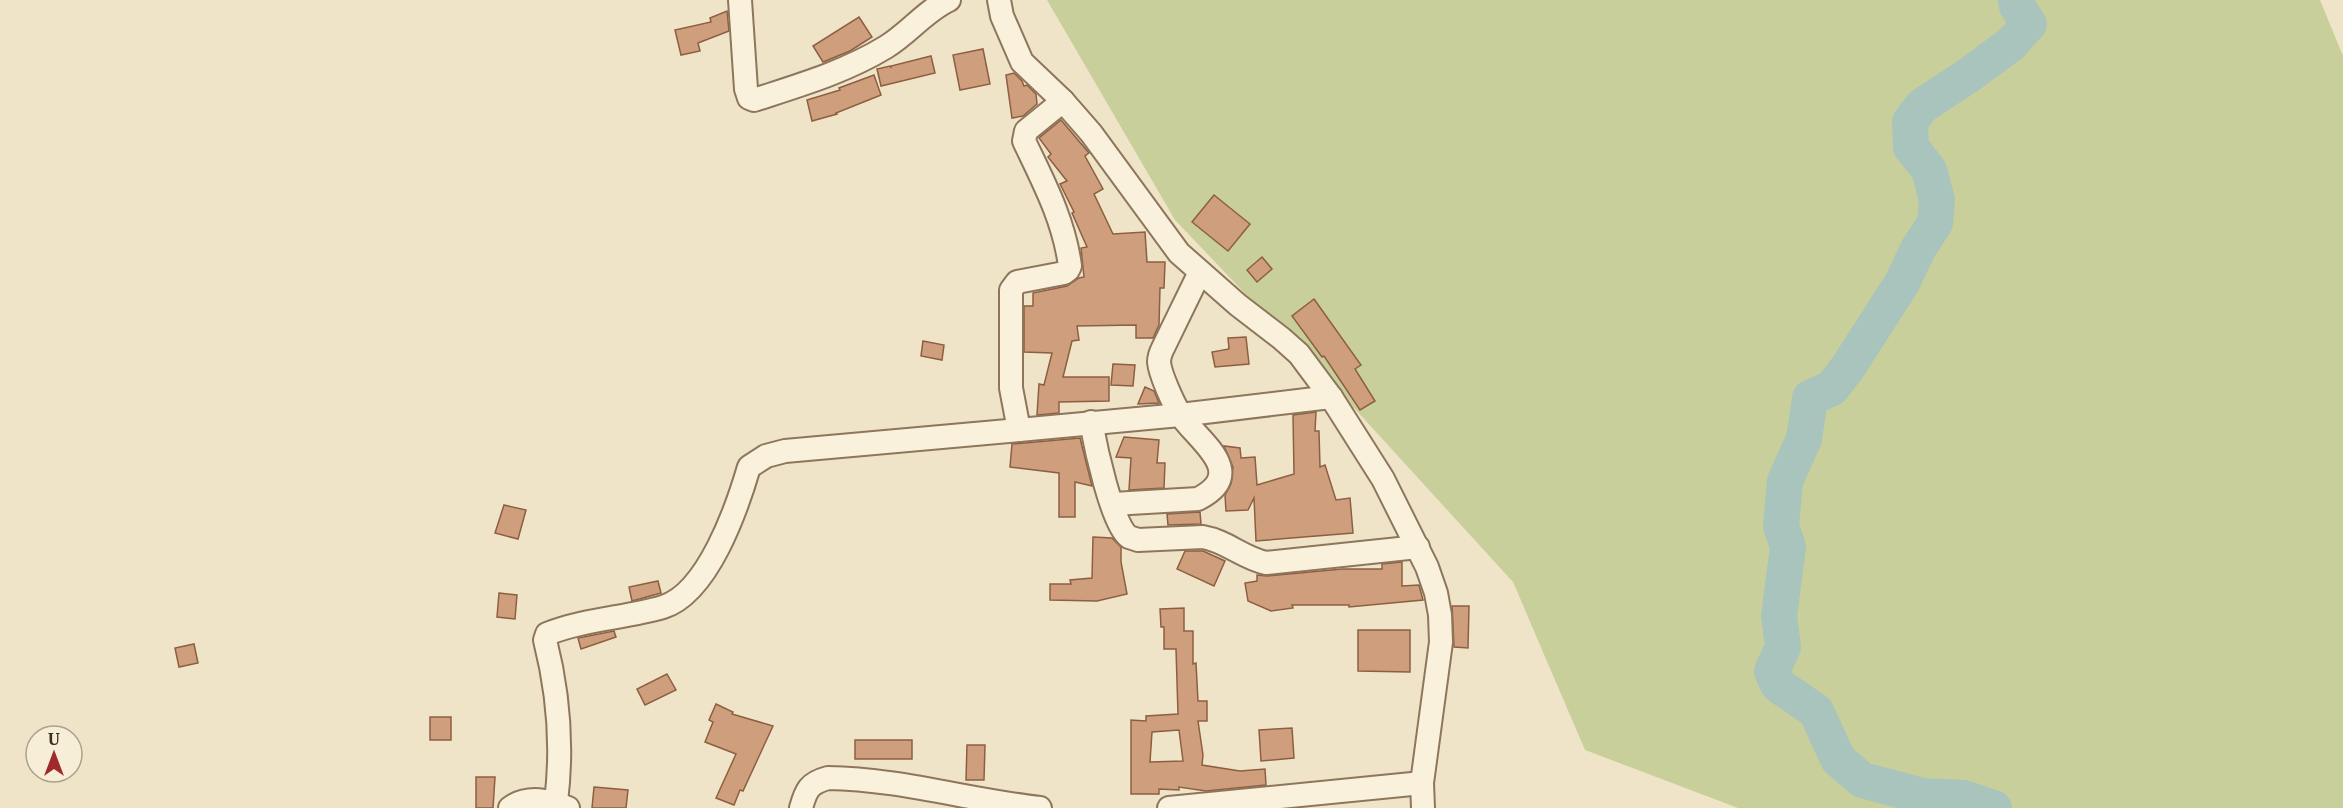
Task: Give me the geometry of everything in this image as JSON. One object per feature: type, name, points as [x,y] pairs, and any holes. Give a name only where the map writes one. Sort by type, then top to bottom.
[{"type":"street","points":[[740,0],[746,89],[749,98],[754,100],[836,73],[865,59],[890,45],[921,17],[949,0]]},
{"type":"street","points":[[999,0],[1002,16],[1022,62],[1063,101],[1091,133],[1179,253],[1299,354],[1332,397],[1383,479],[1418,546],[1436,593],[1440,615],[1441,642],[1422,783],[1423,808]]},
{"type":"street","points":[[1019,430],[1011,388],[1011,290],[1017,282],[1064,273],[1070,266],[1058,214],[1024,141],[1024,135],[1063,101]]},
{"type":"street","points":[[1113,504],[1198,499],[1208,494],[1219,477],[1218,462],[1207,443],[1180,415],[1159,360],[1200,272]]},
{"type":"street","points":[[510,808],[518,803],[541,800],[563,805],[556,684],[545,640],[547,634],[665,606],[691,590],[707,570],[740,495],[749,467],[766,456],[785,451],[1180,415],[1332,397]]},
{"type":"street","points":[[1091,422],[1103,480],[1122,527],[1128,536],[1138,540],[1203,537],[1213,539],[1253,560],[1266,563],[1418,546]]},
{"type":"street","points":[[801,808],[810,785],[828,778],[955,794],[1040,808]]},
{"type":"street","points":[[1169,808],[1422,783]]},
{"type":"green space","points":[[1047,0],[2320,0],[2343,56],[2343,808],[1738,808],[1585,750],[1513,582],[1355,409],[1175,220]]},
{"type":"building","points":[[727,11],[729,31],[698,43],[700,51],[681,55],[675,30],[711,22],[710,18]]},
{"type":"building","points":[[859,17],[872,37],[850,51],[823,62],[813,46]]},
{"type":"building","points":[[983,49],[990,84],[960,90],[953,55]]},
{"type":"building","points":[[931,56],[935,73],[881,86],[877,69],[890,66],[891,68],[891,66]]},
{"type":"building","points":[[1014,73],[1024,86],[1027,85],[1036,94],[1037,104],[1023,116],[1012,118],[1006,75]]},
{"type":"building","points":[[874,75],[881,95],[837,114],[812,121],[807,100],[840,90],[839,88]]},
{"type":"building","points":[[1061,120],[1089,153],[1085,156],[1103,189],[1094,194],[1113,234],[1145,232],[1147,262],[1165,262],[1164,288],[1160,288],[1159,325],[1153,338],[1136,338],[1136,325],[1077,326],[1079,340],[1072,341],[1063,377],[1109,377],[1109,401],[1059,402],[1059,413],[1037,415],[1039,384],[1044,385],[1052,353],[1024,352],[1024,306],[1033,306],[1033,293],[1067,286],[1084,277],[1081,248],[1087,247],[1072,213],[1074,212],[1060,184],[1067,181],[1048,157],[1051,154],[1039,138]]},
{"type":"building","points":[[1214,195],[1250,224],[1228,251],[1192,222]]},
{"type":"building","points":[[1262,257],[1272,269],[1257,282],[1247,270]]},
{"type":"building","points":[[1314,299],[1361,365],[1355,369],[1375,401],[1360,410],[1324,356],[1322,357],[1292,316]]},
{"type":"building","points":[[1246,337],[1249,364],[1215,367],[1212,352],[1229,349],[1228,338]]},
{"type":"building","points":[[923,341],[944,345],[942,360],[921,356]]},
{"type":"building","points":[[1113,364],[1135,365],[1133,386],[1111,385]]},
{"type":"building","points":[[1145,387],[1154,391],[1159,403],[1138,404]]},
{"type":"building","points":[[1316,412],[1315,431],[1319,431],[1320,467],[1325,465],[1336,500],[1350,498],[1353,533],[1256,541],[1254,498],[1248,510],[1226,511],[1225,495],[1231,484],[1233,467],[1224,446],[1240,448],[1241,458],[1255,457],[1257,485],[1294,474],[1293,415]]},
{"type":"building","points":[[1124,437],[1159,440],[1157,463],[1165,463],[1164,488],[1129,490],[1131,458],[1116,457]]},
{"type":"building","points":[[1080,438],[1092,486],[1075,482],[1075,517],[1059,517],[1059,473],[1010,467],[1012,444]]},
{"type":"building","points":[[504,505],[526,510],[518,539],[495,533]]},
{"type":"building","points":[[1200,512],[1201,524],[1168,525],[1167,514]]},
{"type":"building","points":[[1093,537],[1112,538],[1121,547],[1121,562],[1127,594],[1097,601],[1050,600],[1050,584],[1071,584],[1070,580],[1092,578]]},
{"type":"building","points":[[1185,551],[1203,551],[1225,561],[1214,586],[1177,569]]},
{"type":"building","points":[[1402,562],[1402,586],[1419,585],[1423,600],[1349,607],[1349,605],[1292,605],[1293,608],[1271,611],[1248,601],[1245,583],[1257,581],[1257,575],[1342,569],[1382,569],[1382,564]]},
{"type":"building","points":[[658,581],[661,593],[632,601],[629,587]]},
{"type":"building","points":[[499,593],[517,595],[515,619],[497,617]]},
{"type":"building","points":[[1452,606],[1469,606],[1468,648],[1454,647]]},
{"type":"building","points":[[1184,608],[1184,631],[1193,631],[1193,664],[1196,663],[1198,701],[1207,701],[1207,721],[1198,721],[1203,755],[1202,765],[1240,771],[1265,769],[1266,785],[1206,791],[1179,787],[1179,790],[1159,789],[1159,794],[1131,794],[1131,720],[1146,721],[1146,716],[1178,714],[1176,649],[1164,649],[1164,627],[1161,627],[1160,609]],"holes":[[[1179,730],[1183,761],[1150,762],[1152,732]]]},
{"type":"building","points":[[1358,630],[1410,630],[1410,672],[1358,671]]},
{"type":"building","points":[[614,631],[616,637],[581,649],[578,638]]},
{"type":"building","points":[[194,644],[198,663],[179,667],[175,648]]},
{"type":"building","points":[[667,674],[676,690],[645,705],[637,689]]},
{"type":"building","points":[[716,704],[733,712],[732,714],[773,726],[743,791],[740,790],[734,805],[716,798],[736,754],[705,742],[713,722],[709,720]]},
{"type":"building","points":[[430,717],[451,717],[451,740],[430,740]]},
{"type":"building","points":[[1292,728],[1294,758],[1261,761],[1259,730]]},
{"type":"building","points":[[855,740],[912,740],[912,759],[855,759]]},
{"type":"building","points":[[967,745],[985,745],[984,780],[966,780]]},
{"type":"building","points":[[476,777],[495,777],[493,808],[476,808]]},
{"type":"building","points":[[594,787],[628,790],[626,808],[592,808]]},
{"type":"waterway","points":[[1994,808],[1964,798],[1922,796],[1862,780],[1838,759],[1816,711],[1778,685],[1772,671],[1783,647],[1779,616],[1788,547],[1781,526],[1785,481],[1804,439],[1810,398],[1832,388],[1848,367],[1902,283],[1918,249],[1935,223],[1937,200],[1929,170],[1911,147],[1910,122],[1922,106],[2011,44],[2029,24],[2017,6],[2016,0]]}]
